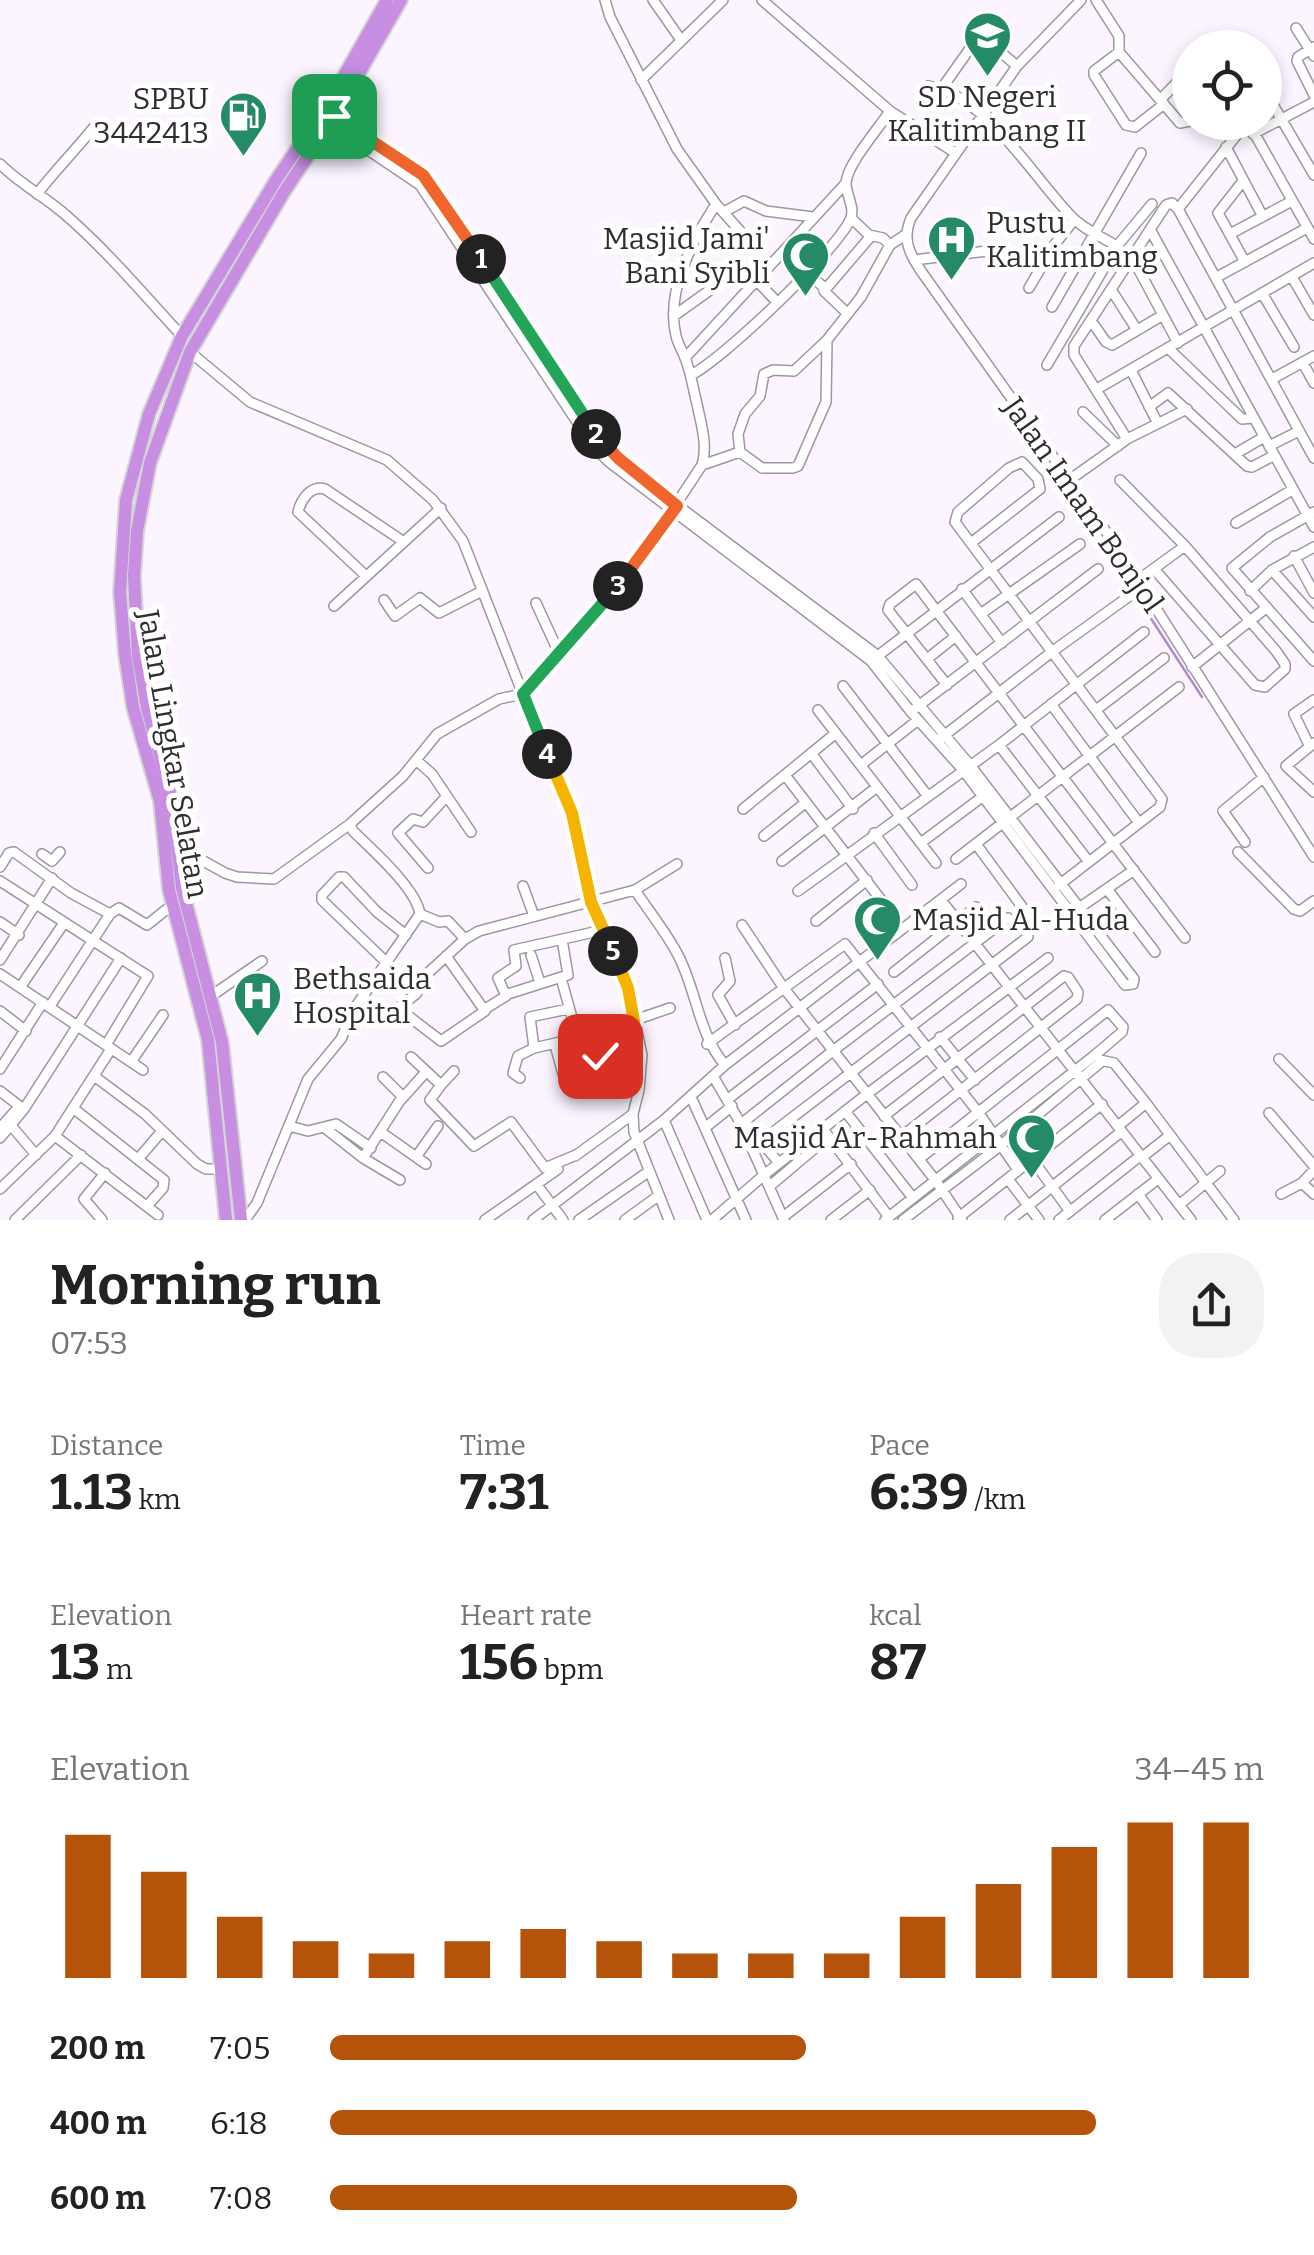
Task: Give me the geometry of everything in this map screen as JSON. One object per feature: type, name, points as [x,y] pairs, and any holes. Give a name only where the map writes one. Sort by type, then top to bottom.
[{"type":"highway","name":"Jalan Lingkar Selatan","points":[[243,1220],[227,1078],[211,996],[198,971],[170,890],[171,797],[141,674],[134,576],[137,531],[150,463],[190,352],[327,116],[386,0]]},
{"type":"highway","name":"Jalan Lingkar Selatan","points":[[171,829],[133,707],[122,621],[120,549],[134,462],[149,414],[182,336],[276,180],[327,116],[401,0]]},
{"type":"highway","name":"Jalan Lingkar Selatan","points":[[198,971],[226,1220]]},
{"type":"street","points":[[605,0],[670,138],[720,208],[750,242]]},
{"type":"street","points":[[654,0],[681,40]]},
{"type":"street","points":[[641,80],[723,0]]},
{"type":"street","points":[[762,0],[898,115],[954,152]]},
{"type":"street","points":[[826,340],[826,402],[798,466],[762,468],[740,452],[738,434],[744,414],[760,396],[764,374],[772,370],[794,371],[826,340],[860,297],[954,152],[1017,66],[1081,0]]},
{"type":"street","points":[[1096,0],[1119,36],[1119,52],[1172,114]]},
{"type":"street","points":[[1296,28],[1313,51],[1297,61],[1314,98],[1282,119],[1314,175]]},
{"type":"street","points":[[942,88],[976,40],[997,49],[1017,66]]},
{"type":"street","points":[[1119,52],[1094,74],[1126,125],[1135,127],[1172,90]]},
{"type":"street","points":[[928,86],[942,88],[982,114],[1074,220],[1117,246]]},
{"type":"street","points":[[686,358],[846,183],[857,157],[898,115]]},
{"type":"street","points":[[327,116],[431,183],[598,438],[618,458],[675,509],[874,658],[1058,887],[1125,985],[1132,984],[1134,979],[1076,911]]},
{"type":"street","points":[[37,194],[64,158],[72,155],[94,128]]},
{"type":"street","points":[[1178,209],[1232,140]]},
{"type":"street","points":[[1256,140],[1314,240]]},
{"type":"street","points":[[1226,148],[1262,216]]},
{"type":"street","points":[[1052,307],[1141,153]]},
{"type":"street","points":[[0,164],[80,229],[182,336]]},
{"type":"street","points":[[1243,181],[1218,212],[1245,262]]},
{"type":"street","points":[[846,183],[851,218],[871,236],[896,240]]},
{"type":"street","points":[[1230,234],[1292,201]]},
{"type":"street","points":[[171,829],[210,865],[237,877],[274,879],[390,790],[437,734],[500,699],[523,694],[612,592],[675,509],[702,466],[704,440],[691,376],[674,332],[680,280],[687,258],[720,208],[746,202],[766,211],[813,217]]},
{"type":"street","points":[[1123,443],[1073,351],[1172,202],[1314,458]]},
{"type":"street","points":[[1046,365],[1117,246],[1152,204]]},
{"type":"street","points":[[691,376],[723,352],[807,273],[851,218]]},
{"type":"street","points":[[1030,288],[1074,220]]},
{"type":"street","points":[[1217,278],[1308,228]]},
{"type":"street","points":[[1151,231],[1292,490],[1311,514],[1314,527]]},
{"type":"street","points":[[825,290],[871,236]]},
{"type":"street","name":"Jalan Imam Bonjol","points":[[896,240],[914,260],[1068,481],[1314,858]]},
{"type":"street","points":[[914,260],[995,250]]},
{"type":"street","points":[[762,255],[772,266]]},
{"type":"street","points":[[1133,259],[1163,315],[1173,346],[1242,419],[1253,418]]},
{"type":"street","points":[[1096,389],[1314,263]]},
{"type":"street","points":[[807,273],[847,313]]},
{"type":"street","points":[[1292,277],[1314,315]]},
{"type":"street","points":[[757,281],[776,302]]},
{"type":"street","points":[[675,315],[710,290]]},
{"type":"street","points":[[1112,291],[1137,330]]},
{"type":"street","points":[[1262,293],[1294,346]]},
{"type":"street","points":[[1092,322],[1110,344],[1163,315]]},
{"type":"street","points":[[190,352],[250,402],[387,460],[441,508],[463,541],[572,813],[591,902],[628,988],[642,1068],[633,1114],[636,1140],[669,1220]]},
{"type":"street","points":[[1272,379],[1314,356]]},
{"type":"street","points":[[1303,363],[1314,383]]},
{"type":"street","points":[[1130,370],[1158,422]]},
{"type":"street","points":[[1149,407],[1168,393],[1250,467],[1269,446]]},
{"type":"street","points":[[1068,481],[1123,443],[1188,408]]},
{"type":"street","points":[[1083,412],[1123,443]]},
{"type":"street","points":[[1234,454],[1269,446],[1299,431]]},
{"type":"street","points":[[702,466],[740,452]]},
{"type":"street","points":[[970,543],[1040,489],[1038,479],[1022,462],[1009,468],[955,514],[955,522],[970,543],[1030,622],[1053,651],[1162,798],[1160,807],[1058,887]]},
{"type":"street","points":[[1120,480],[1185,546],[1286,665],[1265,687],[1256,685],[1155,570]]},
{"type":"street","points":[[366,576],[298,512],[309,492],[318,487],[325,489],[404,542]]},
{"type":"street","points":[[1236,523],[1292,490]]},
{"type":"street","points":[[334,606],[441,508]]},
{"type":"street","points":[[1311,514],[1270,537],[1233,566],[1233,572],[1314,660]]},
{"type":"street","points":[[874,658],[1059,517]]},
{"type":"street","points":[[982,612],[1080,544]]},
{"type":"street","points":[[941,738],[1136,589],[1185,546]]},
{"type":"street","points":[[1250,591],[1272,570],[1314,547]]},
{"type":"street","points":[[1294,556],[1314,592]]},
{"type":"street","points":[[862,764],[888,745],[915,713],[947,685],[1098,570]]},
{"type":"street","points":[[1272,570],[1314,617]]},
{"type":"street","points":[[947,685],[889,608],[915,584],[1185,938]]},
{"type":"street","points":[[962,588],[1002,643]]},
{"type":"street","points":[[384,600],[395,616],[420,598],[438,613],[482,591]]},
{"type":"street","points":[[536,604],[558,653]]},
{"type":"street","points":[[1192,667],[1266,608]]},
{"type":"street","points":[[798,891],[999,745],[1144,632]]},
{"type":"street","points":[[927,659],[956,636]]},
{"type":"street","points":[[1096,710],[1164,658]]},
{"type":"street","points":[[843,686],[927,796]]},
{"type":"street","points":[[956,859],[1180,687]]},
{"type":"street","points":[[1312,787],[1286,766],[1312,744],[1294,714],[1314,700]]},
{"type":"street","points":[[1051,704],[1139,824]]},
{"type":"street","points":[[818,710],[936,863]]},
{"type":"street","points":[[743,808],[836,732]]},
{"type":"street","points":[[999,745],[1090,862]]},
{"type":"street","points":[[811,753],[853,809]]},
{"type":"street","points":[[416,760],[432,774],[470,832]]},
{"type":"street","points":[[966,768],[982,796],[1006,820]]},
{"type":"street","points":[[785,775],[885,905]]},
{"type":"street","points":[[1245,842],[1222,811],[1264,777]]},
{"type":"street","points":[[782,861],[878,787]]},
{"type":"street","points":[[922,842],[982,796]]},
{"type":"street","points":[[428,868],[398,832],[414,819],[423,822],[446,797]]},
{"type":"street","points":[[764,836],[806,803]]},
{"type":"street","points":[[243,1220],[256,1203],[308,1080],[341,1039],[354,1009],[420,914],[409,891],[350,824]]},
{"type":"street","points":[[874,833],[912,885]]},
{"type":"street","points":[[976,844],[1034,923]]},
{"type":"street","points":[[34,864],[44,850],[52,861],[60,852]]},
{"type":"street","points":[[0,866],[11,852],[110,914]]},
{"type":"street","points":[[1238,852],[1294,909],[1300,911],[1314,900]]},
{"type":"street","points":[[603,930],[514,952],[516,966],[498,978],[506,996],[441,1040],[398,1008],[416,994],[427,975],[465,939],[500,924],[635,890],[677,864]]},
{"type":"street","points":[[1076,911],[1134,870]]},
{"type":"street","points":[[386,962],[322,900],[322,895],[339,877],[344,877],[406,934]]},
{"type":"street","points":[[0,960],[52,878]]},
{"type":"street","points":[[816,921],[867,880]]},
{"type":"street","points":[[0,881],[148,977],[56,1136],[0,1189]]},
{"type":"street","points":[[533,1220],[664,1120],[725,1065],[961,884]]},
{"type":"street","points":[[523,886],[534,916]]},
{"type":"street","points":[[1107,889],[1155,952]]},
{"type":"street","points":[[635,890],[680,957],[708,1044],[725,1065]]},
{"type":"street","points":[[941,900],[1190,1220]]},
{"type":"street","points":[[894,972],[976,907]]},
{"type":"street","points":[[0,1069],[110,914],[119,908],[146,924],[167,908]]},
{"type":"street","points":[[420,914],[438,922],[448,921],[465,939]]},
{"type":"street","points":[[744,1123],[1008,918]]},
{"type":"street","points":[[0,922],[18,934]]},
{"type":"street","points":[[21,986],[64,923]]},
{"type":"street","points":[[742,925],[799,1007],[939,1185],[959,1219],[1102,1104]]},
{"type":"street","points":[[763,1140],[1028,937]]},
{"type":"street","points":[[0,939],[10,948]]},
{"type":"street","points":[[508,994],[569,972],[563,945]]},
{"type":"street","points":[[708,1044],[847,945],[978,1112],[1018,1170]]},
{"type":"street","points":[[532,954],[540,983]]},
{"type":"street","points":[[446,956],[485,1009]]},
{"type":"street","points":[[0,1138],[121,958]]},
{"type":"street","points":[[724,958],[730,980],[718,995],[735,1025]]},
{"type":"street","points":[[770,1186],[845,1111],[1048,958]]},
{"type":"street","points":[[211,996],[262,962]]},
{"type":"street","points":[[0,974],[143,1070]]},
{"type":"street","points":[[884,1116],[1064,976],[1068,977],[1078,997],[901,1137]]},
{"type":"street","points":[[561,978],[578,1039]]},
{"type":"street","points":[[706,1127],[730,1102],[878,984]]},
{"type":"street","points":[[518,1056],[670,1008]]},
{"type":"street","points":[[534,1048],[530,1017],[568,1009]]},
{"type":"street","points":[[903,1220],[993,1136],[1098,1058],[1124,1028],[1109,1010],[919,1159]]},
{"type":"street","points":[[0,1011],[26,1031]]},
{"type":"street","points":[[131,1062],[163,1016]]},
{"type":"street","points":[[591,1035],[600,1056]]},
{"type":"street","points":[[940,1037],[975,1080]]},
{"type":"street","points":[[556,1045],[563,1074]]},
{"type":"street","points":[[411,1057],[441,1086]]},
{"type":"street","points":[[1098,1058],[1114,1064],[1234,1220]]},
{"type":"street","points":[[1279,1058],[1314,1095]]},
{"type":"street","points":[[454,1071],[430,1100],[474,1146],[510,1122],[545,1168],[576,1155]]},
{"type":"street","points":[[363,1158],[425,1073]]},
{"type":"street","points":[[826,1133],[887,1218],[1000,1146],[1078,1074]]},
{"type":"street","points":[[94,1076],[197,1164],[206,1169],[222,1169]]},
{"type":"street","points":[[714,1076],[744,1123],[783,1219],[851,1164]]},
{"type":"street","points":[[383,1078],[404,1097]]},
{"type":"street","points":[[0,1091],[22,1108]]},
{"type":"street","points":[[690,1097],[746,1220]]},
{"type":"street","points":[[1010,1220],[1146,1104]]},
{"type":"street","points":[[73,1108],[164,1180],[147,1206]]},
{"type":"street","points":[[845,1111],[914,1198]]},
{"type":"street","points":[[1269,1113],[1314,1168],[1302,1183],[1282,1194]]},
{"type":"street","points":[[485,1220],[633,1114]]},
{"type":"street","points":[[664,1120],[709,1220],[779,1162],[826,1133]]},
{"type":"street","points":[[744,1123],[779,1162]]},
{"type":"street","points":[[289,1126],[308,1132],[330,1125],[343,1126],[370,1148]]},
{"type":"street","points":[[7,1126],[36,1155]]},
{"type":"street","points":[[416,1157],[438,1126]]},
{"type":"street","points":[[325,1128],[363,1158],[400,1180]]},
{"type":"street","points":[[139,1158],[162,1131]]},
{"type":"street","points":[[382,1133],[426,1164]]},
{"type":"street","points":[[56,1136],[158,1215]]},
{"type":"street","points":[[1059,1220],[1169,1136]]},
{"type":"street","points":[[15,1220],[81,1155]]},
{"type":"street","points":[[1032,1159],[1069,1210]]},
{"type":"street","points":[[1179,1205],[1220,1171]]},
{"type":"street","points":[[578,1220],[648,1172]]},
{"type":"street","points":[[102,1220],[84,1199],[105,1173]]},
{"type":"street","points":[[1008,1179],[1039,1220]]},
{"type":"street","points":[[1105,1220],[1119,1216],[1158,1179]]},
{"type":"street","points":[[1302,1183],[1314,1194]]},
{"type":"street","points":[[536,1185],[563,1220]]},
{"type":"street","points":[[831,1220],[870,1190]]},
{"type":"street","points":[[1138,1194],[1157,1220]]},
{"type":"street","points":[[626,1220],[658,1196]]},
{"type":"waterway","points":[[1043,460],[1132,591]]},
{"type":"waterway","points":[[1137,597],[1202,697]]},
{"type":"place","name":"SD Negeri Kalitimbang II","points":[[987,78]]},
{"type":"place","name":"SPBU 3442413","points":[[244,158]]},
{"type":"place","name":"Pustu Kalitimbang","points":[[951,282]]},
{"type":"place","name":"Masjid Jami' Bani Syibli","points":[[805,298]]},
{"type":"place","name":"Masjid Al-Huda","points":[[877,962]]},
{"type":"place","name":"Bethsaida Hospital","points":[[258,1038]]},
{"type":"place","name":"Masjid Ar-Rahmah","points":[[1032,1180]]},
{"type":"route","points":[[334,116],[431,183],[598,438],[677,506],[640,559],[523,694],[568,801],[591,902],[628,988],[634,1021],[591,1035],[600,1056]]}]
